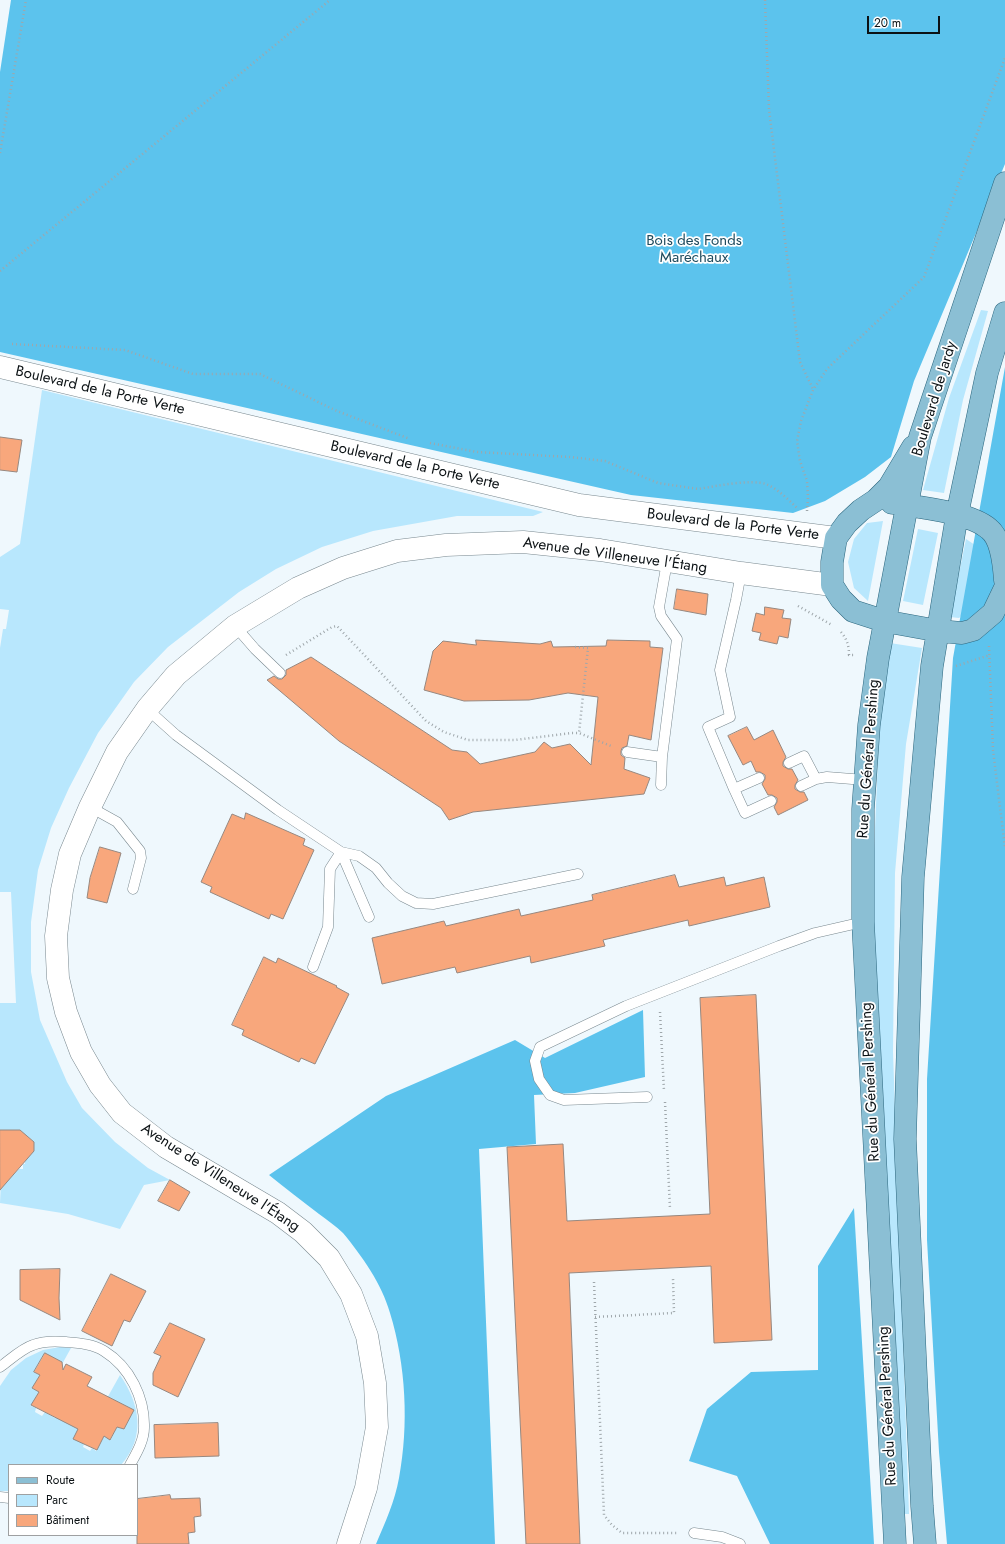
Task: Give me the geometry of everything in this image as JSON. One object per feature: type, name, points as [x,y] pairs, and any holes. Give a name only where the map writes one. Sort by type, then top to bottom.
[{"type":"main road","name":"Boulevard de Jardy","points":[[884,622],[920,437],[1005,183]]},
{"type":"main road","points":[[939,631],[957,515],[987,372],[1005,313]]},
{"type":"main road","points":[[920,437],[906,457],[889,487],[876,500],[861,510],[847,523],[836,538],[832,562],[832,585],[841,599],[853,611],[884,622],[939,631],[962,633],[973,630],[993,613],[1005,588]]},
{"type":"main road","points":[[876,500],[957,515],[981,523],[990,529],[998,544],[1004,560],[1005,580]]},
{"type":"main road","name":"Rue du Général Pershing","points":[[884,622],[869,725],[865,780],[863,809],[863,922],[895,1544]]},
{"type":"main road","name":"Rue du Général Pershing","points":[[925,1544],[921,1490],[905,1139],[912,877],[930,682],[939,631]]},
{"type":"street","name":"Boulevard de la Porte Verte","points":[[0,367],[579,505],[836,538]]},
{"type":"street","name":"Avenue de Villeneuve l'Étang","points":[[348,1544],[366,1488],[377,1427],[375,1383],[367,1336],[351,1294],[329,1258],[303,1232],[278,1213],[166,1147],[122,1113],[100,1086],[81,1052],[66,1012],[58,978],[56,936],[62,890],[70,854],[90,807],[117,752],[147,709],[176,675],[235,626],[298,588],[343,568],[397,551],[446,545],[523,542],[600,550],[667,562],[832,585]]},
{"type":"lane","points":[[661,785],[662,757],[677,639],[661,616],[660,606],[667,562]]},
{"type":"lane","points":[[741,573],[720,670],[730,717],[708,727],[745,814],[771,801]]},
{"type":"lane","points":[[235,626],[280,673]]},
{"type":"lane","points":[[147,709],[176,736],[278,810],[341,852],[359,856],[376,868],[388,883],[402,896],[416,903],[433,904],[578,874]]},
{"type":"lane","points":[[627,752],[662,757]]},
{"type":"lane","points":[[789,763],[804,756],[816,779]]},
{"type":"lane","points":[[801,786],[816,779],[827,777],[865,780]]},
{"type":"lane","points":[[734,789],[759,778]]},
{"type":"lane","points":[[90,807],[117,822],[140,851],[141,858],[133,889]]},
{"type":"lane","points":[[341,852],[369,917]]},
{"type":"lane","points":[[312,968],[328,927],[330,869],[341,852]]},
{"type":"lane","points":[[647,1097],[564,1100],[550,1095],[539,1079],[535,1061],[540,1047],[626,1006],[778,946],[815,933],[863,922]]},
{"type":"lane","points":[[0,1367],[32,1345],[47,1342],[82,1343],[103,1350],[122,1365],[135,1384],[141,1406],[144,1429],[139,1448],[131,1464]]},
{"type":"lane","points":[[694,1533],[722,1537],[736,1543]]},
{"type":"path","points":[[0,152],[26,0]]},
{"type":"path","points":[[0,271],[330,0]]},
{"type":"path","points":[[765,0],[769,109],[778,190],[800,362],[813,390]]},
{"type":"path","points":[[806,518],[808,497],[807,481],[800,461],[798,441],[801,421],[813,390],[827,369],[924,277],[1005,58]]},
{"type":"path","points":[[8,344],[125,350],[193,374],[260,374],[337,411],[414,440]]},
{"type":"path","points":[[428,443],[478,452],[570,457],[604,461],[658,483],[698,489],[745,482],[766,484],[786,497],[801,512]]},
{"type":"path","points":[[798,606],[836,628],[844,636],[849,647],[849,655],[862,656]]},
{"type":"path","points":[[266,660],[286,655],[332,627],[337,626],[426,721],[444,732],[468,740],[515,740],[572,733],[579,734],[627,752]]},
{"type":"path","points":[[575,647],[588,648],[579,734]]},
{"type":"path","points":[[950,668],[990,655],[993,750],[1005,848]]},
{"type":"path","points":[[595,1317],[674,1313],[673,1278]]},
{"type":"path","points":[[594,1282],[604,1515],[612,1525],[622,1532],[694,1533]]},
{"type":"green space","name":"Bois des Fonds Maréchaux","points":[[11,0],[1005,0],[1005,164],[914,381],[891,457],[865,477],[825,501],[793,513],[631,495],[0,352],[0,72]]},
{"type":"green space","points":[[981,310],[988,311],[963,400],[944,493],[923,490],[949,398]]},
{"type":"green space","points":[[1005,367],[1005,1544],[947,1544],[939,1452],[927,1240],[927,1079],[953,658]]},
{"type":"green space","points":[[42,390],[543,512],[533,516],[457,516],[373,531],[322,547],[276,569],[239,592],[168,647],[134,682],[98,733],[69,788],[51,828],[38,870],[31,922],[31,972],[40,1020],[67,1082],[82,1108],[115,1142],[148,1168],[170,1180],[144,1185],[120,1229],[68,1214],[0,1203],[1,1182],[7,1175],[13,1175],[19,1169],[23,1169],[25,1158],[27,1158],[34,1150],[34,1142],[27,1136],[18,1136],[0,1130],[0,1003],[16,1003],[11,892],[0,892],[0,648],[3,629],[6,629],[9,610],[0,609],[0,557],[20,544]]},
{"type":"green space","points":[[883,521],[868,601],[854,588],[848,562],[854,539],[867,523]]},
{"type":"green space","points":[[918,529],[938,533],[923,605],[903,601]]},
{"type":"green space","points":[[966,539],[978,547],[972,606],[959,618],[950,617]]},
{"type":"green space","points":[[890,643],[922,648],[906,744],[895,873],[893,1052],[909,1514],[898,1514],[872,898],[880,712]]},
{"type":"green space","points":[[643,1010],[645,1077],[575,1093],[534,1095],[536,1144],[479,1149],[495,1544],[376,1544],[395,1495],[402,1458],[404,1437],[405,1416],[403,1374],[400,1353],[390,1313],[377,1281],[343,1233],[269,1175],[386,1096],[515,1040],[545,1058]]},
{"type":"green space","points":[[854,1208],[874,1544],[770,1544],[737,1476],[689,1461],[707,1409],[751,1372],[818,1370],[818,1266]]},
{"type":"green space","points":[[60,1347],[71,1348],[61,1366],[43,1356],[34,1372],[40,1375],[32,1388],[39,1392],[31,1406],[36,1408],[35,1412],[42,1416],[45,1412],[55,1418],[68,1395],[84,1444],[83,1447],[90,1451],[92,1448],[96,1451],[104,1436],[111,1439],[117,1427],[124,1429],[132,1414],[106,1400],[120,1375],[127,1386],[136,1409],[137,1432],[134,1443],[129,1454],[122,1464],[8,1464],[8,1491],[0,1491],[0,1386],[11,1370],[26,1358],[43,1350]]},
{"type":"building","points":[[0,437],[22,440],[17,472],[0,470]]},
{"type":"building","points":[[677,589],[708,594],[706,615],[674,609]]},
{"type":"building","points":[[765,607],[784,610],[782,618],[791,619],[788,638],[779,636],[777,644],[759,640],[761,633],[752,631],[756,613],[764,615]]},
{"type":"building","points":[[476,640],[540,644],[551,641],[553,647],[606,646],[607,640],[650,641],[650,647],[663,648],[651,740],[629,735],[627,746],[622,748],[621,751],[621,755],[625,758],[624,769],[650,778],[644,794],[473,812],[449,820],[441,808],[339,741],[267,680],[274,676],[278,679],[282,679],[286,675],[286,670],[311,657],[452,750],[467,752],[480,764],[535,752],[544,742],[552,748],[570,744],[591,765],[598,697],[568,693],[529,700],[464,701],[424,690],[433,651],[443,641],[476,645]]},
{"type":"building","points":[[747,727],[754,740],[773,730],[786,757],[783,762],[783,766],[788,769],[792,769],[798,780],[795,785],[795,789],[800,792],[804,792],[808,800],[778,815],[774,807],[777,802],[777,798],[772,795],[768,795],[762,784],[765,779],[765,775],[760,772],[756,772],[751,761],[743,765],[728,736]]},
{"type":"building","points":[[246,813],[305,839],[303,845],[314,850],[283,919],[271,914],[269,919],[210,892],[212,887],[201,882],[232,814],[244,819]]},
{"type":"building","points":[[100,847],[121,853],[107,903],[87,898],[90,878]]},
{"type":"building","points":[[675,875],[679,887],[724,877],[726,886],[764,877],[770,907],[689,926],[688,920],[603,940],[605,946],[531,963],[530,956],[457,973],[455,967],[382,984],[372,938],[444,921],[446,926],[519,909],[521,916],[593,900],[592,895]]},
{"type":"building","points":[[264,957],[276,963],[278,958],[337,986],[336,987],[349,994],[315,1064],[301,1058],[299,1062],[242,1035],[244,1030],[232,1025]]},
{"type":"building","points":[[756,995],[772,1340],[714,1343],[711,1266],[569,1273],[580,1544],[526,1544],[507,1147],[563,1144],[567,1221],[710,1214],[700,998]]},
{"type":"building","points":[[0,1130],[20,1130],[34,1142],[34,1151],[0,1190]]},
{"type":"building","points":[[170,1180],[190,1192],[179,1211],[158,1201]]},
{"type":"building","points":[[60,1269],[60,1320],[20,1300],[20,1270]]},
{"type":"building","points":[[111,1274],[146,1291],[130,1322],[124,1320],[112,1346],[82,1331]]},
{"type":"building","points":[[170,1323],[205,1339],[178,1397],[153,1385],[153,1373],[161,1356],[154,1353]]},
{"type":"building","points":[[45,1353],[62,1362],[63,1370],[66,1364],[92,1377],[87,1386],[134,1410],[124,1429],[117,1427],[110,1440],[104,1436],[97,1450],[73,1439],[78,1429],[31,1405],[39,1392],[32,1388],[40,1375],[34,1372]]},
{"type":"building","points":[[218,1423],[219,1456],[155,1458],[154,1425]]},
{"type":"building","points":[[170,1495],[171,1499],[200,1498],[201,1516],[194,1517],[195,1532],[188,1533],[189,1544],[137,1544],[138,1499]]}]
